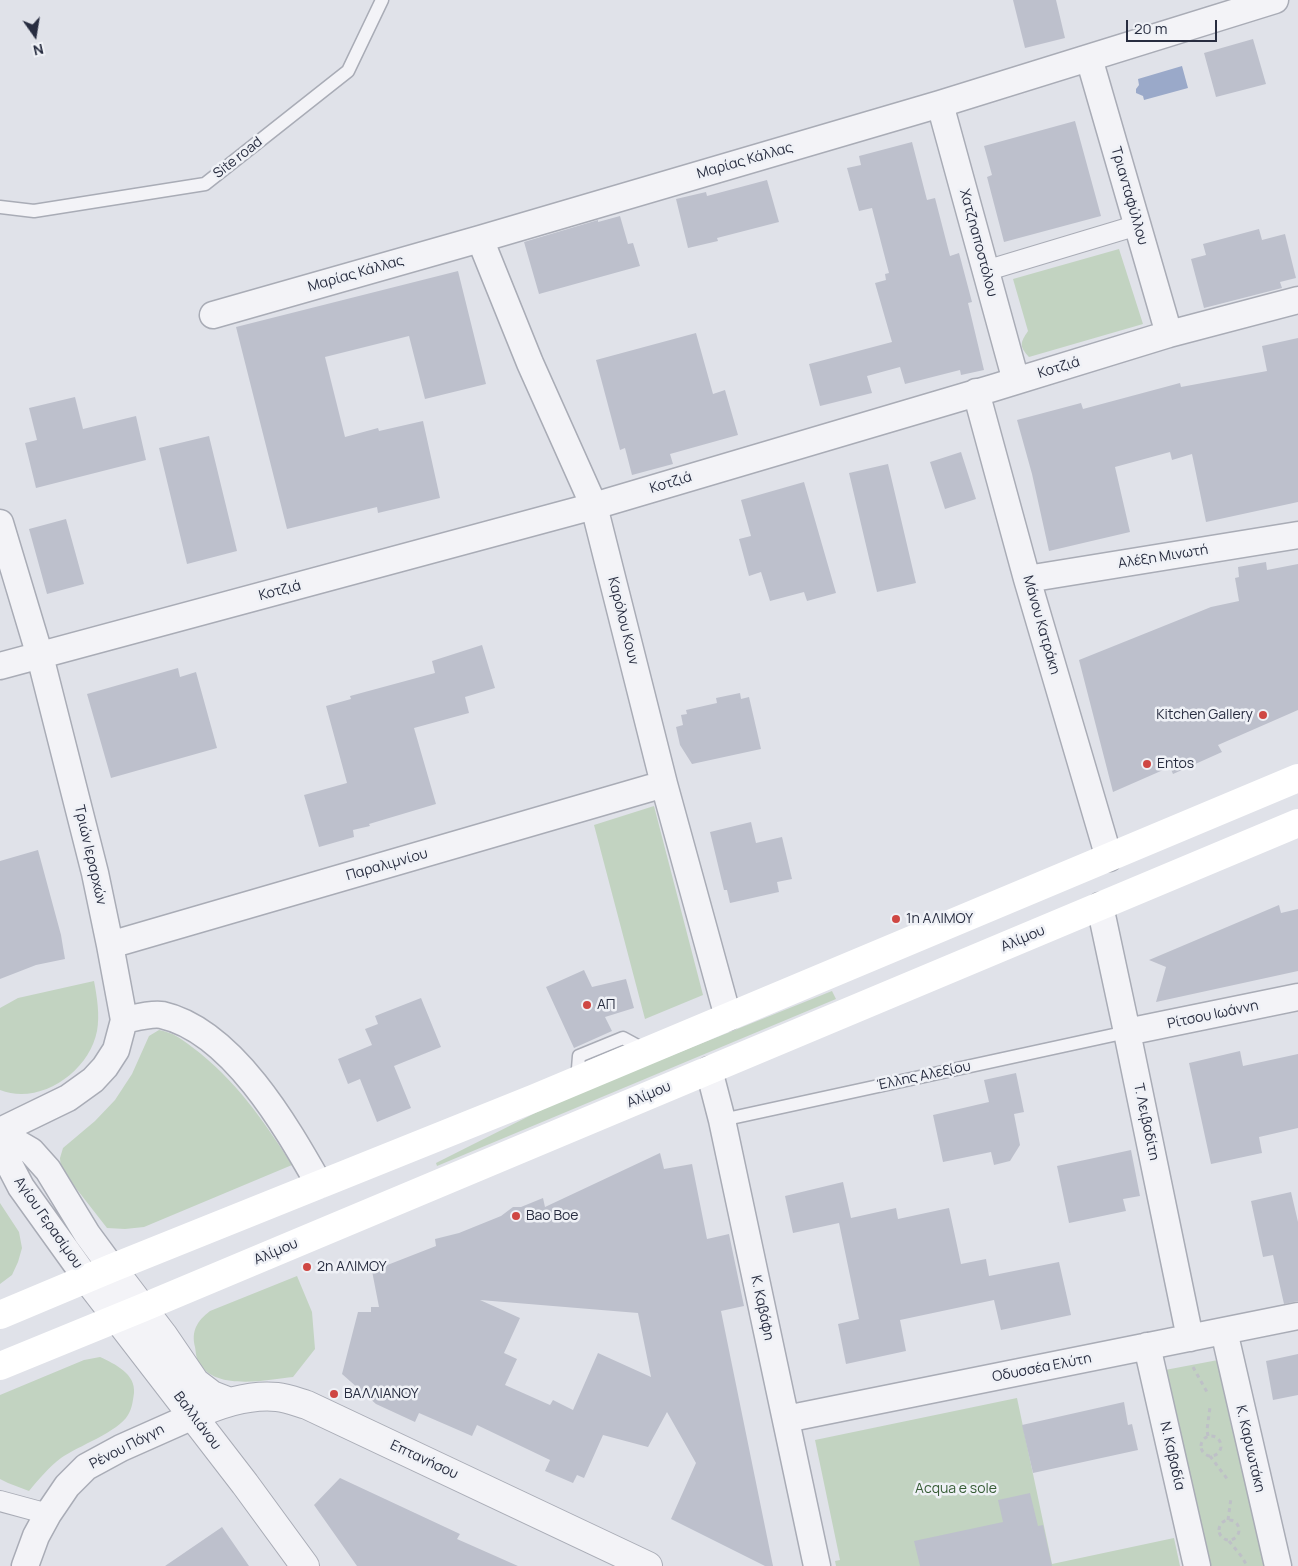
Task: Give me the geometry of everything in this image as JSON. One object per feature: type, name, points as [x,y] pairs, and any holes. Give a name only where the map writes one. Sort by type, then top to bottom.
[{"type":"main road","points":[[0,1315],[319,1184],[577,1081],[1298,778]]},
{"type":"main road","name":"Αλίμου","points":[[0,1366],[1298,823]]},
{"type":"street","name":"Μαρίας Κάλλας","points":[[213,315],[940,104],[1275,0]]},
{"type":"street","name":"Τριανταφύλλου","points":[[1089,58],[1169,334]]},
{"type":"street","name":"Χατζηαποστόλου","points":[[940,104],[1016,381]]},
{"type":"street","points":[[985,271],[1138,225]]},
{"type":"street","name":"Καρόλου Κουν","points":[[480,239],[530,363],[594,506],[664,784],[728,1017]]},
{"type":"street","name":"Κοτζιά","points":[[0,666],[594,506],[1169,334],[1298,300]]},
{"type":"street","name":"Μάνου Κατράκη","points":[[976,392],[1027,578],[1109,858]]},
{"type":"street","name":"Τριών Ιεραρχών","points":[[0,523],[40,656],[95,874],[124,1020],[116,1050],[94,1080],[68,1098],[0,1132]]},
{"type":"street","name":"Αλέξη Μινωτή","points":[[1027,578],[1298,535]]},
{"type":"street","name":"Παραλιμνίου","points":[[110,946],[664,784]]},
{"type":"street","name":"Τ. Λειβαδίτη","points":[[1100,906],[1127,1032],[1187,1338]]},
{"type":"street","name":"Ρίτσου Ιωάννη","points":[[1127,1032],[1298,997]]},
{"type":"street","points":[[124,1020],[159,1014],[185,1022],[207,1036],[234,1060],[267,1100],[296,1143],[319,1184]]},
{"type":"street","name":"Κ. Καβάφη","points":[[709,1070],[722,1120],[786,1419],[812,1559]]},
{"type":"street","name":"Τριών Ιεραρχών","points":[[0,1132],[31,1151],[48,1170]]},
{"type":"street","name":"Αγίου Γερασίμου","points":[[0,1138],[9,1164],[21,1187],[87,1279]]},
{"type":"street","name":"Αγίου Γερασίμου","points":[[48,1170],[87,1234],[112,1268]]},
{"type":"street","name":"Βαλλιάνου","points":[[112,1268],[130,1313],[193,1416],[305,1566]]},
{"type":"street","name":"Βαλλιάνου","points":[[87,1279],[130,1313],[163,1335],[195,1382],[212,1395],[230,1402]]},
{"type":"street","name":"Οδυσσέα Ελύτη","points":[[786,1419],[1298,1316]]},
{"type":"street","name":"Κ. Καρυωτάκη","points":[[1224,1331],[1278,1566]]},
{"type":"street","name":"Ν. Καβαδία","points":[[1147,1346],[1197,1566]]},
{"type":"street","name":"Επτανήσου","points":[[193,1416],[243,1398],[277,1397],[307,1405],[648,1566]]},
{"type":"street","name":"Ρένου Πόγγη","points":[[25,1566],[36,1536],[48,1514],[67,1486],[86,1467],[121,1448],[193,1416]]},
{"type":"street","points":[[0,1501],[48,1514]]},
{"type":"lane","name":"Site road","points":[[0,208],[34,211],[205,184],[348,72],[382,0]]},
{"type":"lane","name":"Έλλης Αλεξίου","points":[[722,1120],[1127,1032]]},
{"type":"path","points":[[1187,1338],[1189,1359],[1209,1395]]},
{"type":"path","points":[[1208,1436],[1207,1430],[1211,1403]]},
{"type":"path","points":[[1211,1435],[1217,1438],[1221,1443],[1217,1454],[1210,1456],[1204,1454],[1200,1449],[1201,1442],[1208,1436],[1211,1435]]},
{"type":"path","points":[[1210,1456],[1229,1482]]},
{"type":"path","points":[[1228,1520],[1232,1495]]},
{"type":"path","points":[[1228,1520],[1236,1522],[1240,1528],[1239,1534],[1234,1539],[1228,1540],[1222,1538],[1219,1532],[1220,1526],[1224,1521],[1228,1520]]},
{"type":"path","points":[[1228,1540],[1247,1566]]},
{"type":"green space","points":[[1119,249],[1143,324],[1029,357],[1022,347],[1023,339],[1028,331],[1013,279]]},
{"type":"green space","points":[[654,806],[703,995],[645,1019],[594,825]]},
{"type":"green space","points":[[94,981],[98,1006],[98,1025],[92,1046],[84,1060],[61,1082],[46,1089],[31,1093],[15,1094],[0,1090],[0,1008],[18,998]]},
{"type":"green space","points":[[832,991],[836,999],[437,1166],[436,1163],[563,1099]]},
{"type":"green space","points":[[159,1030],[180,1038],[222,1073],[271,1132],[292,1165],[144,1227],[107,1228],[61,1169],[60,1158],[63,1148],[95,1121],[115,1100],[132,1074],[149,1036]]},
{"type":"green space","points":[[0,1203],[19,1232],[22,1248],[12,1275],[0,1284]]},
{"type":"green space","points":[[297,1276],[312,1312],[315,1349],[293,1377],[242,1382],[229,1381],[207,1372],[198,1361],[194,1341],[196,1327],[202,1319],[210,1311]]},
{"type":"green space","points":[[100,1357],[123,1370],[132,1380],[134,1393],[132,1404],[129,1413],[123,1421],[107,1433],[61,1458],[48,1469],[29,1491],[0,1479],[0,1395],[84,1360]]},
{"type":"green space","points":[[1218,1360],[1265,1566],[1209,1566],[1165,1370]]},
{"type":"green space","name":"Acqua e sole","points":[[1017,1398],[1052,1564],[1174,1538],[1180,1566],[836,1566],[835,1561],[840,1560],[815,1440]]},
{"type":"water","points":[[1182,66],[1188,88],[1144,100],[1143,96],[1136,93],[1139,85],[1138,79]]},
{"type":"building","points":[[1013,0],[1056,0],[1065,38],[1025,48]]},
{"type":"building","points":[[1253,39],[1266,84],[1216,97],[1204,53]]},
{"type":"building","points":[[1075,121],[1101,216],[1004,242],[987,177],[992,175],[984,146]]},
{"type":"building","points":[[912,142],[927,200],[935,198],[950,256],[959,253],[972,302],[968,303],[984,370],[961,375],[960,370],[905,384],[900,367],[867,376],[872,393],[820,406],[809,364],[892,342],[875,283],[886,280],[885,274],[889,273],[872,208],[859,211],[847,168],[861,165],[859,156]]},
{"type":"building","points":[[767,180],[779,222],[717,238],[718,241],[688,248],[676,199],[706,192],[707,196]]},
{"type":"building","points":[[620,216],[628,244],[633,243],[640,266],[539,294],[524,242],[598,220],[598,222]]},
{"type":"building","points":[[1259,229],[1262,240],[1285,234],[1296,278],[1280,282],[1282,288],[1204,308],[1191,259],[1206,255],[1203,244]]},
{"type":"building","points":[[458,271],[486,384],[425,399],[409,336],[325,357],[345,437],[378,428],[379,431],[423,421],[440,498],[378,513],[377,507],[287,529],[236,327]]},
{"type":"building","points":[[696,333],[713,394],[725,390],[738,435],[670,454],[673,464],[632,475],[625,448],[620,450],[596,360]]},
{"type":"building","points":[[1298,338],[1298,502],[1206,522],[1192,454],[1172,460],[1170,452],[1115,467],[1130,532],[1049,551],[1032,474],[1017,420],[1081,403],[1083,409],[1180,383],[1181,387],[1267,371],[1262,346]]},
{"type":"building","points":[[75,397],[83,429],[136,416],[146,460],[36,488],[25,443],[37,440],[29,408]]},
{"type":"building","points":[[209,436],[237,551],[187,564],[159,448]]},
{"type":"building","points":[[961,452],[976,499],[945,509],[930,462]]},
{"type":"building","points":[[888,464],[916,583],[877,592],[849,473]]},
{"type":"building","points":[[804,482],[836,593],[807,601],[804,592],[770,601],[761,572],[749,576],[739,539],[751,536],[741,500]]},
{"type":"building","points":[[66,519],[84,584],[47,594],[29,529]]},
{"type":"building","points":[[1266,562],[1267,570],[1298,564],[1298,710],[1218,745],[1222,752],[1173,774],[1170,767],[1113,792],[1079,660],[1211,607],[1239,601],[1235,578],[1239,577],[1238,567]]},
{"type":"building","points":[[482,645],[495,688],[465,697],[469,713],[414,728],[436,804],[369,824],[370,826],[353,830],[354,837],[319,847],[304,795],[347,783],[326,706],[351,699],[350,696],[435,673],[432,661]]},
{"type":"building","points":[[178,668],[180,677],[196,672],[217,748],[111,778],[87,694]]},
{"type":"building","points":[[740,693],[741,699],[749,697],[761,749],[692,764],[680,745],[676,727],[683,725],[681,715],[687,714],[686,710],[717,703],[716,698]]},
{"type":"building","points":[[751,822],[756,843],[782,837],[792,879],[777,882],[779,892],[730,903],[727,890],[724,890],[710,832]]},
{"type":"building","points":[[38,850],[61,935],[65,959],[36,965],[0,979],[0,861]]},
{"type":"building","points":[[1279,905],[1281,913],[1298,909],[1298,971],[1156,1002],[1166,967],[1149,960]]},
{"type":"building","points":[[584,970],[592,987],[626,979],[634,1008],[605,1017],[612,1031],[574,1048],[546,987]]},
{"type":"building","points":[[421,998],[441,1047],[394,1066],[411,1108],[377,1122],[360,1079],[348,1084],[338,1059],[372,1045],[365,1029],[378,1024],[375,1016]]},
{"type":"building","points":[[1240,1051],[1243,1066],[1298,1054],[1298,1128],[1259,1137],[1262,1153],[1211,1164],[1189,1063]]},
{"type":"building","points":[[1016,1073],[1024,1112],[1014,1114],[1020,1145],[1010,1161],[994,1165],[991,1152],[943,1162],[933,1115],[989,1102],[984,1080]]},
{"type":"building","points":[[1131,1150],[1140,1196],[1123,1199],[1126,1211],[1069,1223],[1057,1166]]},
{"type":"building","points":[[660,1153],[664,1169],[692,1164],[707,1239],[729,1234],[744,1306],[721,1311],[773,1566],[765,1566],[671,1519],[696,1463],[667,1412],[648,1447],[603,1435],[584,1478],[577,1475],[573,1483],[545,1471],[550,1460],[477,1425],[472,1436],[419,1413],[415,1422],[376,1404],[342,1374],[358,1312],[371,1312],[371,1307],[379,1307],[372,1271],[436,1246],[435,1239],[459,1233],[501,1216],[513,1207],[521,1207],[543,1198],[545,1207]],"holes":[[[480,1300],[638,1313],[651,1377],[598,1353],[573,1410],[553,1400],[550,1405],[505,1385],[517,1359],[504,1353],[520,1318]]]},
{"type":"building","points":[[843,1182],[851,1218],[896,1208],[898,1219],[949,1208],[961,1264],[986,1259],[989,1276],[1059,1262],[1071,1315],[1001,1330],[994,1300],[900,1320],[906,1351],[846,1364],[838,1324],[859,1319],[839,1223],[793,1233],[785,1196]]},
{"type":"building","points":[[1291,1192],[1298,1222],[1298,1301],[1284,1304],[1273,1255],[1263,1257],[1251,1201]]},
{"type":"building","points":[[1298,1354],[1298,1395],[1273,1400],[1266,1361]]},
{"type":"building","points":[[1124,1402],[1128,1425],[1132,1424],[1138,1450],[1033,1473],[1022,1425]]},
{"type":"building","points":[[340,1478],[460,1534],[457,1539],[518,1566],[357,1566],[314,1505]]},
{"type":"building","points":[[1030,1493],[1038,1526],[1043,1525],[1052,1566],[920,1566],[914,1541],[1003,1522],[998,1500]]},
{"type":"building","points":[[222,1527],[249,1566],[165,1566]]},
{"type":"place","name":"Kitchen Gallery","points":[[1263,715]]},
{"type":"place","name":"Entos","points":[[1147,764]]},
{"type":"place","name":"1η ΑΛΙΜΟΥ","points":[[896,919]]},
{"type":"place","name":"ΑΠ","points":[[587,1005]]},
{"type":"place","name":"Bao Boe","points":[[516,1216]]},
{"type":"place","name":"2η ΑΛΙΜΟΥ","points":[[307,1267]]},
{"type":"place","name":"ΒΑΛΛΙΑΝΟΥ","points":[[334,1394]]}]
